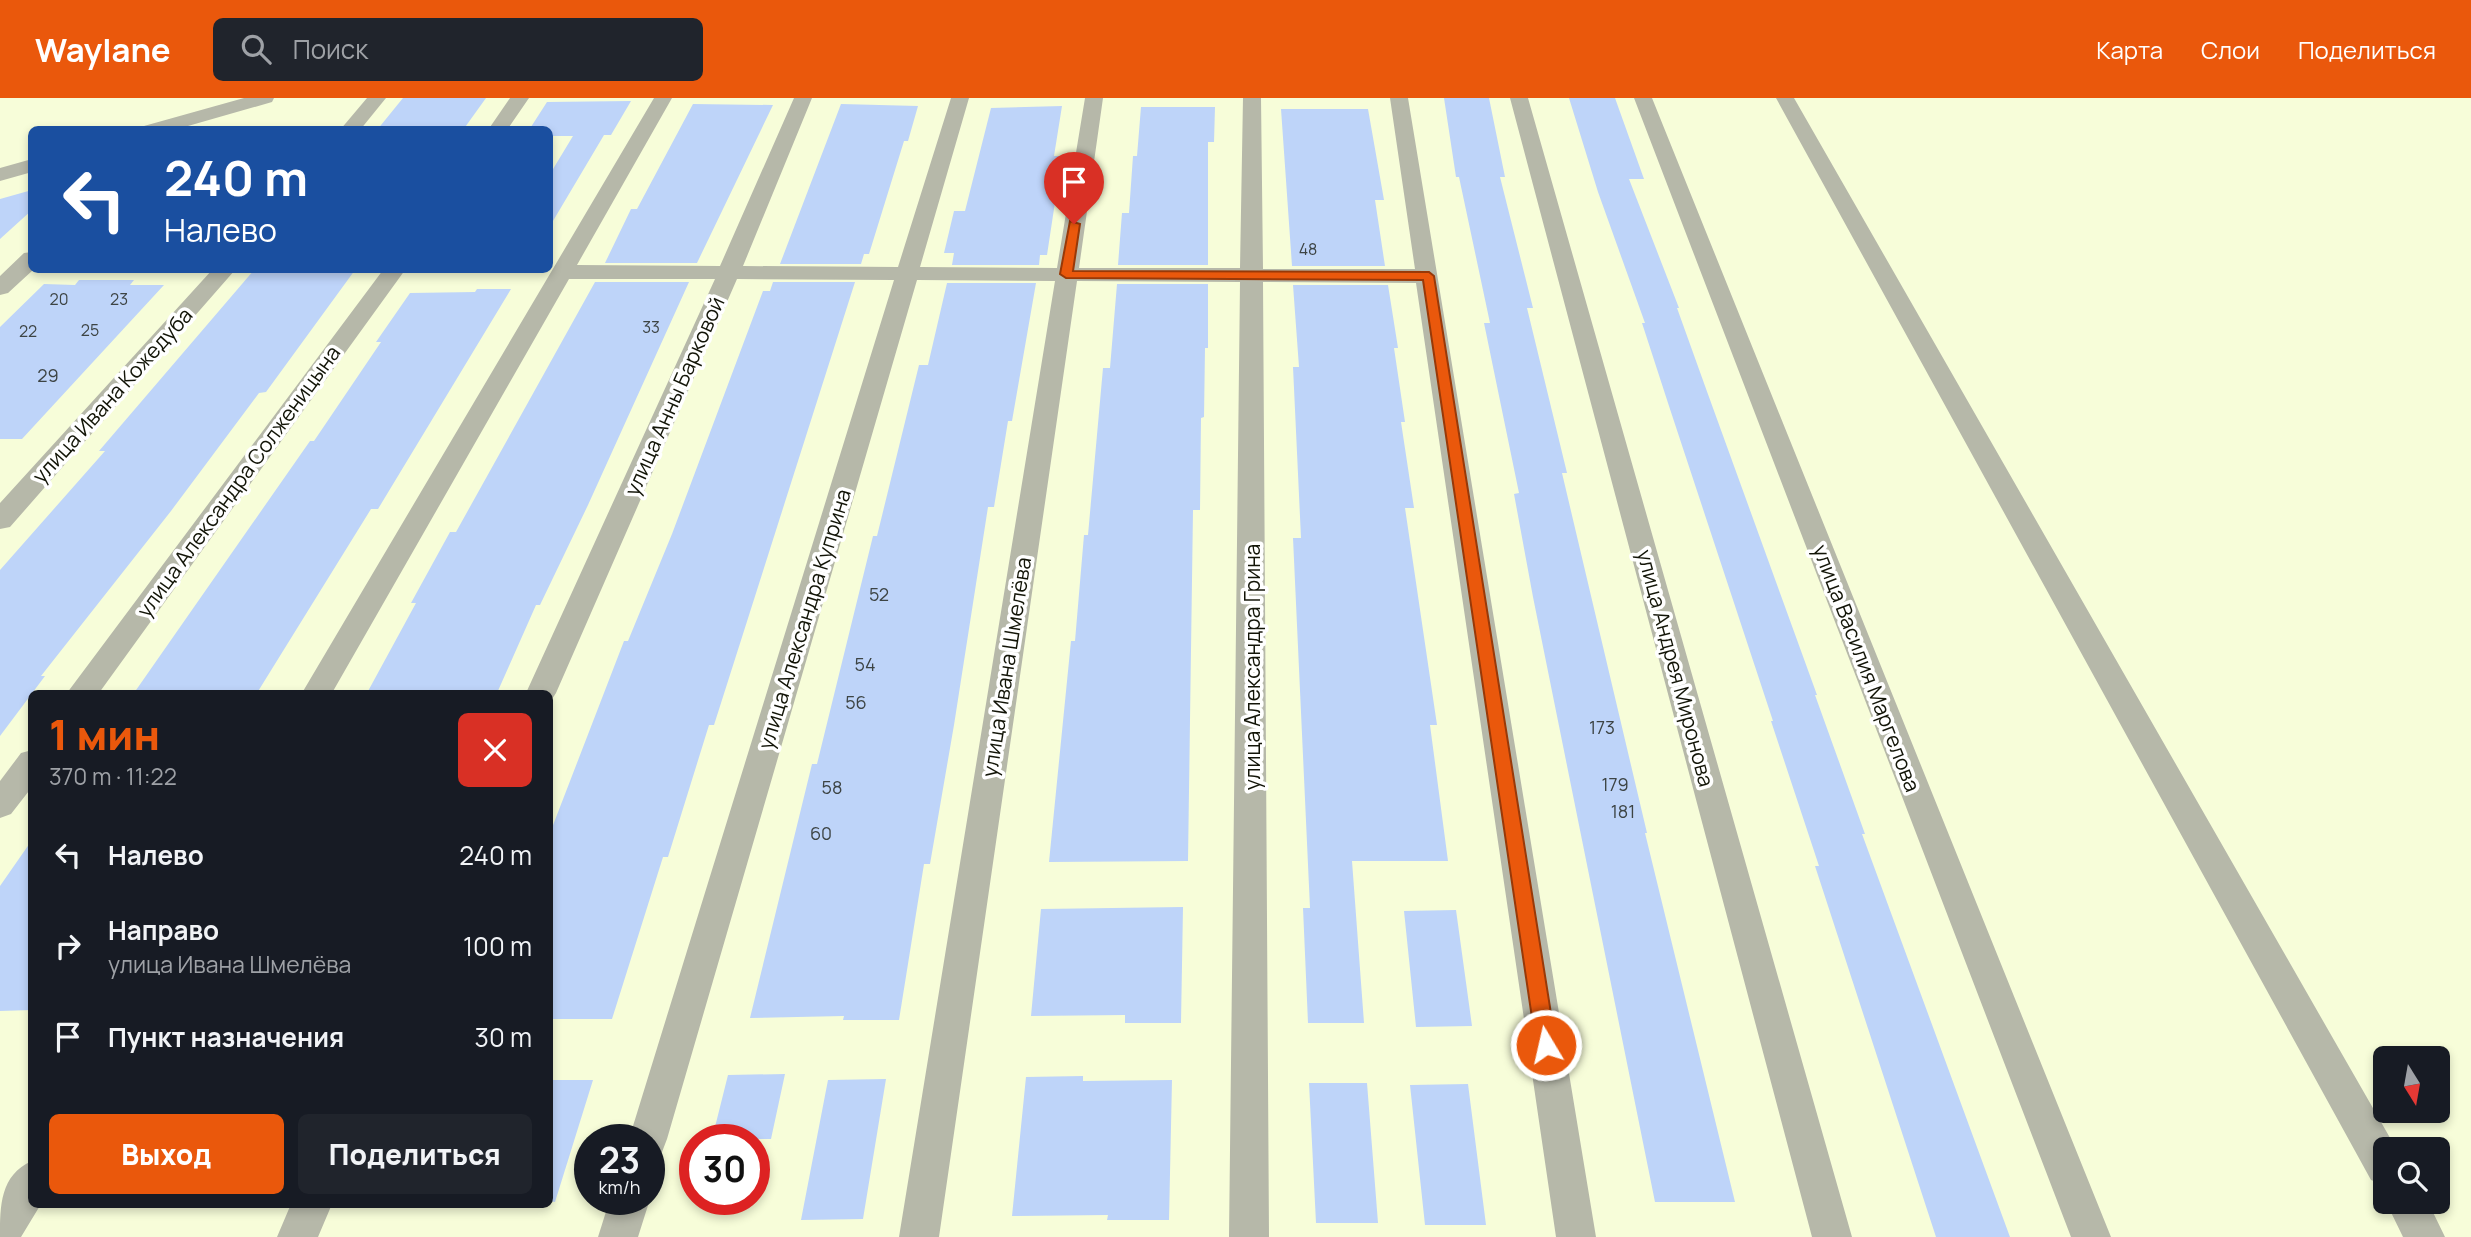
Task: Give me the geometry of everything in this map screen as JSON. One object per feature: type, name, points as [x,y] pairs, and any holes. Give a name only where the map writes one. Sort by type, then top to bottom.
[{"type":"street","points":[[172,126],[265,98]]},
{"type":"street","points":[[352,126],[377,98]]},
{"type":"street","points":[[500,126],[520,98]]},
{"type":"street","points":[[319,690],[663,98]]},
{"type":"street","name":"улица Анны Барковой","points":[[542,690],[729,272],[803,98]]},
{"type":"street","name":"улица Александра Куприна","points":[[653,1124],[960,98]]},
{"type":"street","name":"улица Ивана Шмелёва","points":[[919,1237],[1094,98]]},
{"type":"street","name":"улица Александра Грина","points":[[1249,1237],[1252,98]]},
{"type":"street","points":[[1399,98],[1429,276],[1576,1237]]},
{"type":"street","name":"улица Андрея Миронова","points":[[1519,98],[1832,1237]]},
{"type":"street","name":"улица Василия Маргелова","points":[[1643,98],[2091,1237]]},
{"type":"street","points":[[1785,98],[2373,1145]]},
{"type":"street","points":[[0,175],[28,166]]},
{"type":"street","points":[[0,288],[28,262]]},
{"type":"street","points":[[564,272],[1429,276]]},
{"type":"street","name":"улица Ивана Кожедуба","points":[[0,520],[221,273]]},
{"type":"street","name":"улица Александра Солженицына","points":[[84,690],[392,273]]},
{"type":"street","points":[[0,805],[28,767]]},
{"type":"street","points":[[0,1234],[28,1188]]},
{"type":"street","points":[[298,1237],[310,1208]]},
{"type":"street","points":[[2413,1214],[2425,1237]]},
{"type":"street","points":[[618,1237],[625,1215]]},
{"type":"building","points":[[403,98],[486,98],[466,126],[380,126]]},
{"type":"building","points":[[1444,98],[1489,98],[1505,177],[1500,177],[1533,308],[1527,308],[1567,473],[1562,473],[1645,833],[1735,1202],[1655,1202],[1533,597],[1514,494],[1519,493],[1484,323],[1490,323],[1459,177],[1456,177]]},
{"type":"building","points":[[1569,98],[1615,98],[1644,179],[1629,179],[1679,308],[1817,695],[1865,834],[1862,834],[2010,1237],[1936,1237],[1815,866],[1819,866],[1773,721],[1642,323],[1645,323],[1598,192]]},
{"type":"building","points":[[631,101],[611,135],[604,135],[553,221],[553,169],[573,136],[553,136],[553,126],[532,126],[547,102]]},
{"type":"building","points":[[693,104],[773,105],[697,263],[605,263],[631,209],[637,209]]},
{"type":"building","points":[[841,104],[918,106],[908,141],[904,141],[869,254],[864,254],[861,264],[780,264]]},
{"type":"building","points":[[1062,106],[1054,156],[1062,156],[1047,255],[1040,255],[1039,265],[952,265],[954,253],[944,253],[954,211],[965,211],[991,108]]},
{"type":"building","points":[[1141,107],[1215,107],[1214,142],[1208,142],[1208,265],[1118,265],[1122,213],[1129,213],[1133,156],[1137,156]]},
{"type":"building","points":[[1281,109],[1368,109],[1384,200],[1375,200],[1385,266],[1292,266]]},
{"type":"building","points":[[28,191],[28,214],[0,239],[0,199]]},
{"type":"building","points":[[251,273],[353,273],[266,392],[259,393],[171,511],[41,676],[45,676],[34,690],[28,690],[28,699],[0,736],[0,570],[105,451],[99,451]]},
{"type":"building","points":[[79,280],[134,280],[130,285],[164,285],[22,439],[0,439],[0,327],[44,284],[75,285]]},
{"type":"building","points":[[595,282],[689,282],[588,505],[540,605],[536,605],[498,690],[369,690],[416,603],[411,603],[450,532],[456,532]]},
{"type":"building","points":[[773,282],[855,282],[714,725],[709,725],[668,857],[663,857],[612,1019],[553,1019],[553,825],[624,641],[628,641],[672,534],[763,291],[770,291]]},
{"type":"building","points":[[947,283],[1036,283],[994,507],[988,507],[930,864],[924,864],[899,1020],[843,1020],[844,1016],[750,1018],[812,764],[817,764],[873,536],[877,536],[919,365],[928,365]]},
{"type":"building","points":[[1117,284],[1208,284],[1208,348],[1205,348],[1204,417],[1201,418],[1200,510],[1193,510],[1188,861],[1049,862],[1071,641],[1075,641],[1084,535],[1088,535],[1103,368],[1110,368]]},
{"type":"building","points":[[1293,285],[1388,285],[1398,348],[1394,348],[1405,422],[1401,422],[1414,508],[1405,508],[1437,725],[1430,725],[1448,861],[1352,861],[1364,1023],[1308,1023],[1303,908],[1310,908],[1293,538],[1301,538],[1293,367],[1299,367]]},
{"type":"building","points":[[477,289],[511,289],[378,509],[371,509],[259,690],[136,690],[310,441],[314,441],[381,342],[376,342],[410,293],[475,292]]},
{"type":"building","points":[[28,846],[28,1010],[0,1011],[0,886]]},
{"type":"building","points":[[1183,907],[1181,1023],[1125,1023],[1125,1015],[1031,1016],[1041,909]]},
{"type":"building","points":[[1456,910],[1472,1026],[1416,1027],[1404,911]]},
{"type":"building","points":[[785,1074],[771,1139],[770,1124],[716,1124],[728,1075]]},
{"type":"building","points":[[1083,1076],[1083,1081],[1172,1080],[1169,1220],[1107,1220],[1108,1215],[1012,1216],[1026,1077]]},
{"type":"building","points":[[886,1079],[863,1219],[801,1220],[828,1080]]},
{"type":"building","points":[[553,1080],[593,1080],[579,1124],[574,1124],[574,1141],[553,1202]]},
{"type":"building","points":[[1309,1083],[1367,1083],[1378,1223],[1316,1223]]},
{"type":"building","points":[[1468,1084],[1486,1225],[1425,1225],[1410,1085]]},
{"type":"route","points":[[1074,224],[1066,274],[1429,276],[1546,1045]]}]
